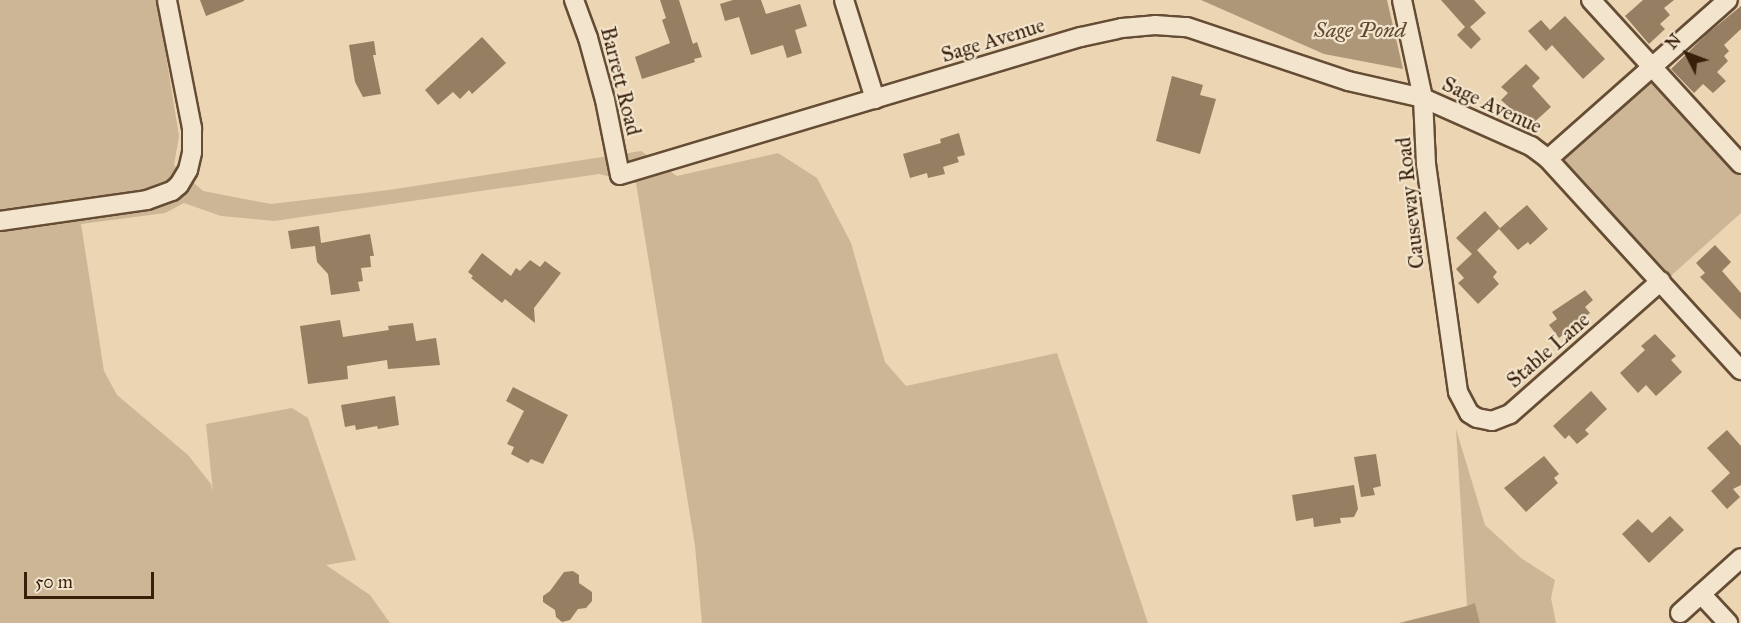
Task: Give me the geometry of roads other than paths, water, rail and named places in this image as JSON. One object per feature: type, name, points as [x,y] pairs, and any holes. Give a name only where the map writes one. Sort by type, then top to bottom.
[{"type":"street","points":[[0,221],[147,200],[172,191],[179,185],[188,170],[192,153],[192,128],[167,0]]},
{"type":"street","name":"Barrett Road","points":[[574,0],[588,38],[605,100],[620,175]]},
{"type":"street","points":[[844,0],[875,99]]},
{"type":"street","name":"Causeway Road","points":[[1402,0],[1424,98],[1426,164],[1460,401]]},
{"type":"street","points":[[1591,0],[1741,164]]},
{"type":"street","points":[[1548,159],[1728,0]]},
{"type":"street","name":"Sage Avenue","points":[[620,175],[1081,37],[1122,28],[1155,25],[1187,27],[1348,81],[1424,98],[1531,147],[1548,159],[1741,370]]},
{"type":"street","name":"Stable Lane","points":[[1460,401],[1477,418],[1492,421],[1510,414],[1660,281]]},
{"type":"street","points":[[1680,613],[1741,558]]},
{"type":"street","points":[[1701,594],[1728,623]]},
{"type":"water","name":"Sage Pond","points":[[1201,0],[1387,0],[1403,69],[1324,54]]},
{"type":"water","points":[[1475,603],[1480,623],[1399,623],[1467,606]]}]
